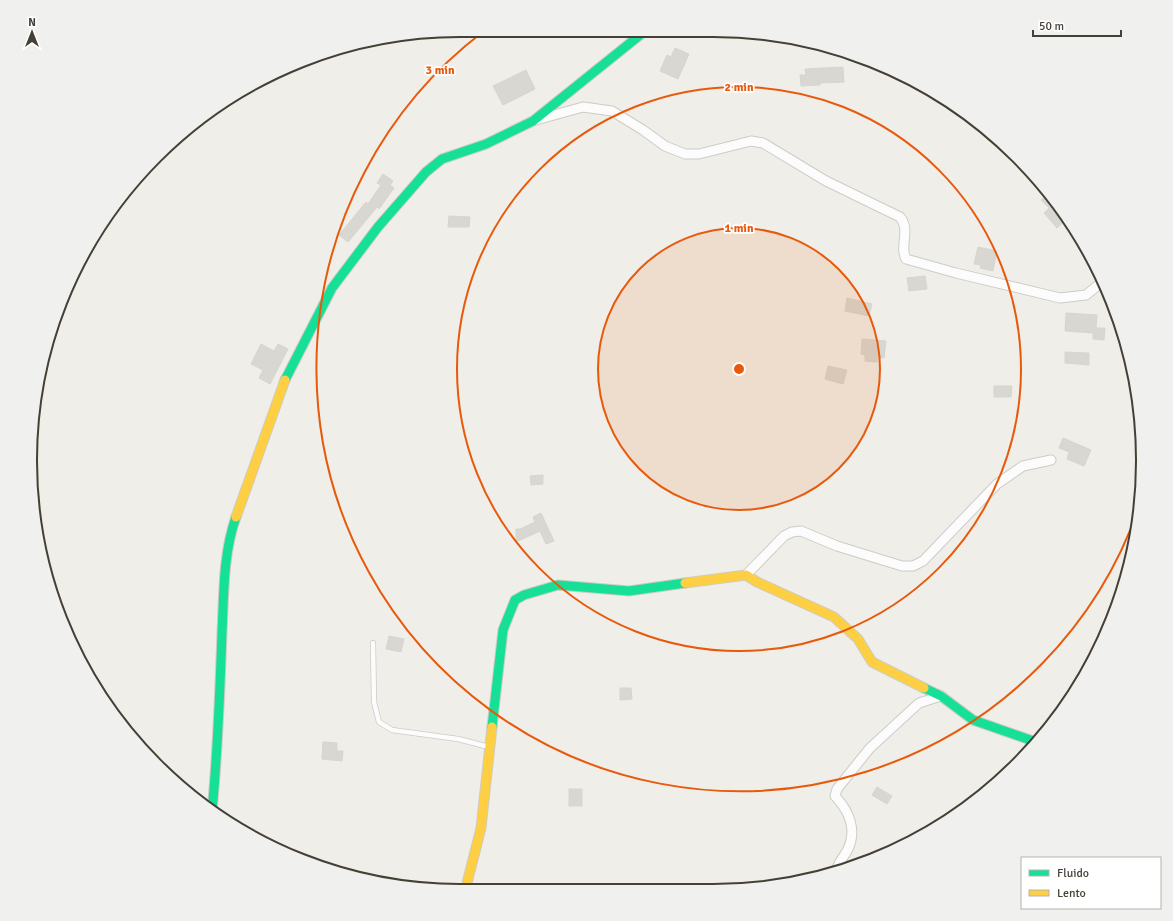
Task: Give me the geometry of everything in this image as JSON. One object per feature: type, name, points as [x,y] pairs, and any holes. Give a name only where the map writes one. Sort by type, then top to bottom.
[{"type":"street","points":[[533,121],[638,37]]},
{"type":"street","points":[[213,804],[216,774],[225,569],[230,533],[282,386],[332,288],[378,227],[426,172],[442,159],[486,144],[533,121],[583,107],[612,111],[643,130],[665,146],[685,154],[699,154],[751,141],[763,143],[826,181],[900,217],[905,226],[904,250],[906,258],[956,273],[1060,298],[1086,295],[1098,285]]},
{"type":"street","points":[[467,884],[481,828],[503,630],[515,600],[524,595],[558,585],[629,591],[746,575],[784,536],[792,532],[801,531],[837,546],[902,566],[913,566],[923,561],[997,484],[1023,466],[1051,460]]},
{"type":"street","points":[[746,575],[757,582],[834,617],[858,639],[872,662],[941,696],[973,720],[1031,740]]},
{"type":"street","points":[[838,865],[840,859],[848,849],[853,831],[842,803],[835,796],[837,789],[870,748],[919,703],[941,696]]},
{"type":"lane","points":[[373,642],[374,702],[379,722],[392,730],[458,739],[491,747]]},
{"type":"building","points":[[675,48],[689,54],[678,79],[660,71],[667,55],[671,57]]},
{"type":"building","points":[[843,67],[844,82],[820,83],[820,85],[801,86],[800,75],[806,75],[805,69]]},
{"type":"building","points":[[526,70],[535,89],[503,105],[493,86]]},
{"type":"building","points":[[383,174],[393,181],[390,185],[394,188],[379,209],[377,207],[348,242],[339,235],[366,202],[368,204],[381,185],[377,183]]},
{"type":"building","points":[[1044,198],[1063,223],[1057,228],[1044,213],[1049,208],[1041,200]]},
{"type":"building","points":[[449,216],[470,217],[469,227],[448,227]]},
{"type":"building","points":[[978,247],[997,251],[993,271],[980,268],[981,265],[974,264]]},
{"type":"building","points":[[925,276],[927,289],[909,291],[907,278]]},
{"type":"building","points":[[847,298],[872,304],[869,316],[845,311]]},
{"type":"building","points":[[1066,313],[1097,315],[1096,328],[1105,328],[1104,340],[1093,339],[1093,333],[1065,331]]},
{"type":"building","points":[[862,339],[886,341],[884,358],[877,357],[877,362],[865,361],[865,355],[861,354]]},
{"type":"building","points":[[261,344],[274,351],[278,344],[288,349],[270,384],[259,378],[263,370],[251,364]]},
{"type":"building","points":[[1065,352],[1089,353],[1089,365],[1065,363]]},
{"type":"building","points":[[828,366],[847,370],[843,384],[825,379]]},
{"type":"building","points":[[994,386],[1012,386],[1011,397],[994,397]]},
{"type":"building","points":[[1063,438],[1091,450],[1084,466],[1067,459],[1069,452],[1059,448]]},
{"type":"building","points":[[543,475],[543,484],[531,485],[530,476]]},
{"type":"building","points":[[541,513],[554,541],[546,544],[540,531],[516,542],[516,529],[520,529],[535,522],[533,517]]},
{"type":"building","points":[[389,636],[404,639],[401,652],[386,649]]},
{"type":"building","points":[[620,688],[631,688],[632,699],[620,700]]},
{"type":"building","points":[[323,742],[337,743],[337,751],[343,751],[342,761],[322,759]]},
{"type":"building","points":[[877,787],[892,796],[887,804],[872,795]]},
{"type":"building","points":[[569,789],[582,789],[582,806],[569,806]]},
{"type":"traffic: fast","points":[[285,380],[332,288],[378,227],[426,172],[442,159],[486,144],[533,121],[638,37]]},
{"type":"traffic: fast","points":[[213,803],[216,766],[226,559],[236,517]]},
{"type":"traffic: fast","points":[[492,727],[503,630],[515,600],[524,595],[558,585],[629,591],[685,583]]},
{"type":"traffic: fast","points":[[924,688],[941,696],[973,720],[1031,740]]},
{"type":"traffic: slow","points":[[236,517],[285,380]]},
{"type":"traffic: slow","points":[[685,583],[746,575],[757,582],[834,617],[858,639],[872,662],[924,688]]},
{"type":"traffic: slow","points":[[467,884],[481,828],[492,727]]}]
